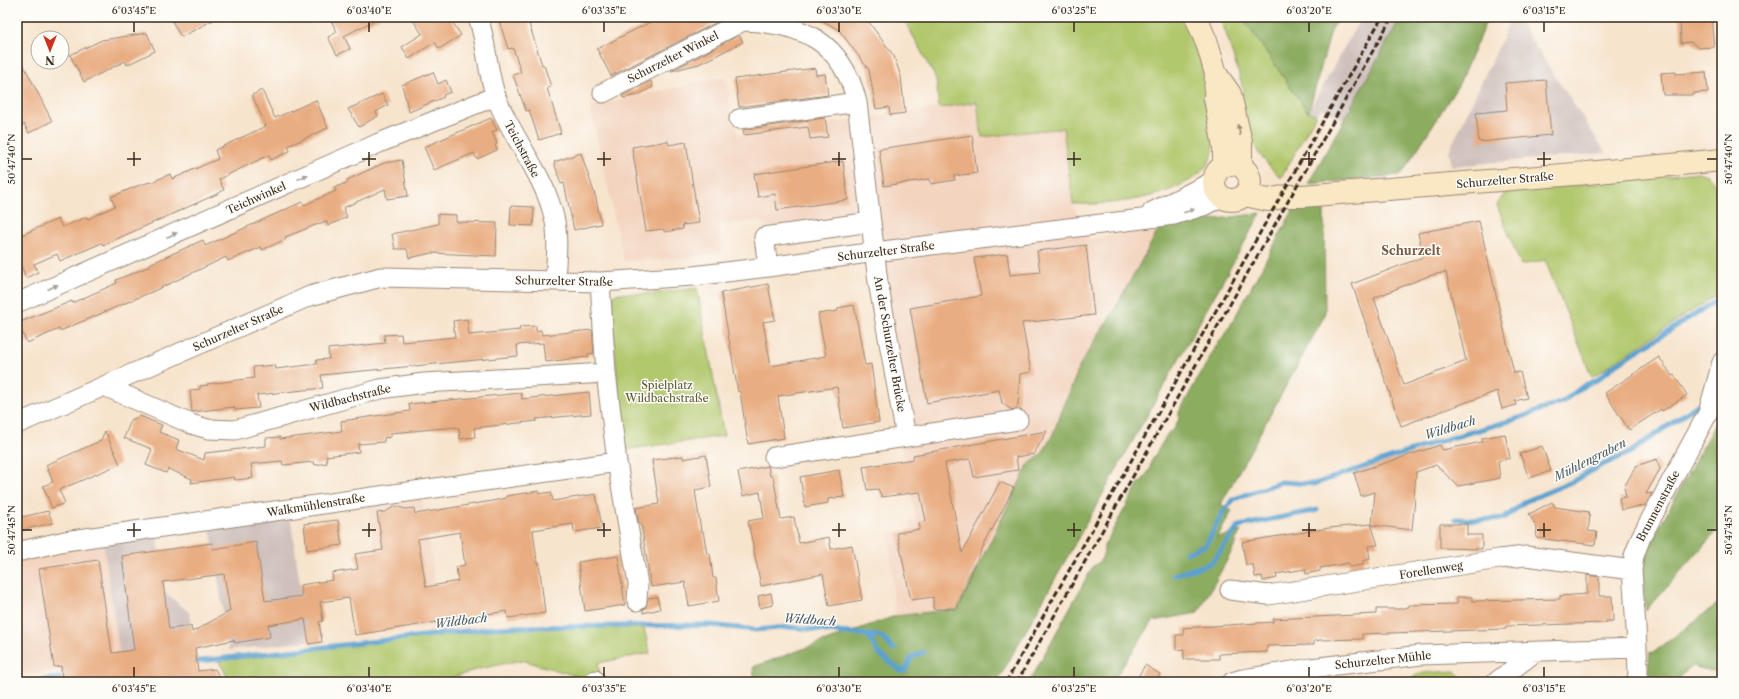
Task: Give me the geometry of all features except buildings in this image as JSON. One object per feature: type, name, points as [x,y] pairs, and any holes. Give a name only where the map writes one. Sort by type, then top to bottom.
[{"type":"street","name":"Teichstraße","points":[[478,17],[496,96],[503,113],[546,193],[554,218],[557,246],[555,281]]},
{"type":"street","points":[[1196,17],[1208,46],[1216,74],[1215,98],[1224,147],[1233,180]]},
{"type":"street","name":"Schurzelter Winkel","points":[[603,93],[742,19],[778,23],[800,30],[823,44],[837,58],[854,89],[857,102],[875,252]]},
{"type":"street","name":"Teichwinkel","points":[[17,303],[379,144],[496,96]]},
{"type":"street","points":[[739,119],[857,102]]},
{"type":"street","name":"Schurzelter Straße","points":[[17,424],[310,296],[381,277],[600,282],[693,276],[1187,212],[1203,206],[1233,180],[1287,196],[1302,196],[1588,173],[1722,164]]},
{"type":"street","points":[[768,267],[764,237],[871,222]]},
{"type":"street","name":"An der Schurzelter Brücke","points":[[875,252],[881,303],[906,437]]},
{"type":"street","points":[[600,282],[606,373],[625,519],[638,584],[637,601]]},
{"type":"street","name":"Brunnenstraße","points":[[1637,682],[1637,648],[1632,570],[1634,556],[1641,537],[1708,413],[1722,362]]},
{"type":"street","name":"Wildbachstraße","points":[[104,386],[191,424],[208,429],[235,430],[380,389],[424,383],[606,373]]},
{"type":"street","points":[[774,457],[1018,420]]},
{"type":"street","name":"Walkmühlenstraße","points":[[17,552],[65,540],[617,462]]},
{"type":"street","name":"Forellenweg","points":[[1230,590],[1268,595],[1526,556],[1632,570]]},
{"type":"street","name":"Schurzelter Mühle","points":[[1232,682],[1312,668],[1421,654],[1637,648]]},
{"type":"street","points":[[1496,682],[1535,652]]},
{"type":"shaded area","points":[[1361,17],[1401,17],[1344,120],[1321,108],[1316,115],[1309,111]]},
{"type":"shaded area","points":[[1511,17],[1516,17],[1606,153],[1452,166],[1449,151]]},
{"type":"shaded area","points":[[724,77],[738,136],[977,102],[982,137],[1063,128],[1073,204],[1089,239],[1160,227],[1113,312],[1081,363],[1052,436],[1042,454],[1028,465],[957,609],[895,616],[889,533],[911,529],[910,522],[916,521],[859,216],[767,227],[765,223],[759,220],[718,226],[722,253],[685,258],[624,261],[590,106]]},
{"type":"shaded area","points":[[422,495],[438,603],[430,613],[432,627],[387,632],[368,503]]},
{"type":"shaded area","points":[[290,514],[308,641],[229,650],[210,526]]},
{"type":"shaded area","points":[[157,535],[165,593],[189,612],[197,660],[175,663],[121,663],[103,542]]},
{"type":"shaded area","points":[[103,542],[121,663],[17,676],[17,559]]},
{"type":"green space","points":[[903,17],[1187,17],[1202,60],[1209,95],[1203,97],[1212,136],[1212,156],[1203,170],[1189,181],[1171,190],[1129,201],[1073,204],[1063,128],[982,137],[977,102],[939,108],[936,79]]},
{"type":"green space","points":[[1219,17],[1246,17],[1246,23],[1307,111],[1316,115],[1281,178],[1256,149],[1248,131],[1241,94],[1244,91],[1226,33]]},
{"type":"green space","points":[[1246,17],[1338,17],[1331,31],[1309,111],[1307,111],[1246,23]]},
{"type":"green space","points":[[1401,17],[1488,17],[1459,84],[1401,175],[1308,184]]},
{"type":"green space","points":[[1698,172],[1707,175],[1714,182],[1722,257],[1722,291],[1592,377],[1545,260],[1521,265],[1497,205],[1505,193]]},
{"type":"green space","points":[[1324,208],[1325,315],[1221,504],[1232,511],[1217,538],[1241,531],[1234,543],[1237,542],[1198,613],[1153,621],[1112,682],[1029,682],[1093,566],[1102,558],[1104,546],[1139,483],[1143,480],[1150,469],[1151,462],[1168,433],[1174,429],[1179,419],[1179,412],[1218,343],[1228,330],[1293,210]]},
{"type":"green space","points":[[1261,213],[997,682],[755,682],[753,667],[895,616],[957,609],[1028,465],[1042,454],[1052,436],[1081,363],[1113,312],[1160,227]]},
{"type":"green space","name":"Spielplatz Wildbachstraße","points":[[697,288],[724,436],[623,450],[611,299],[619,293],[647,294]]},
{"type":"green space","points":[[1722,410],[1722,525],[1646,610],[1642,576],[1648,549]]},
{"type":"green space","points":[[1722,600],[1722,680],[1715,672],[1692,666],[1674,682],[1647,682],[1650,652],[1653,653]]},
{"type":"green space","points":[[644,628],[650,653],[598,663],[600,679],[590,680],[522,660],[479,669],[438,682],[230,682],[219,661],[494,629]]},
{"type":"green space","points":[[1455,671],[1465,682],[1407,682],[1419,673]]},
{"type":"waterway","name":"Wildbach","points":[[1186,553],[1206,545],[1223,512],[1234,499],[1281,482],[1314,484],[1434,443],[1519,418],[1562,402],[1585,385],[1597,380],[1612,367],[1722,297]]},
{"type":"waterway","name":"Mühlengraben","points":[[1456,519],[1479,520],[1505,518],[1524,502],[1576,480],[1598,467],[1629,453],[1706,399]]},
{"type":"waterway","name":"Mühlengraben","points":[[1174,575],[1212,562],[1239,526],[1317,510]]},
{"type":"waterway","name":"Wildbach","points":[[191,662],[493,628],[518,627],[711,625],[756,630],[788,627],[878,636],[886,640],[892,649],[895,649]]},
{"type":"waterway","name":"Mühlengraben","points":[[868,635],[878,653],[901,671],[905,671],[912,657],[924,652]]},
{"type":"waterway","name":"Wildbach","points":[[25,682],[68,677]]},
{"type":"railway","points":[[1006,682],[1382,17]]},
{"type":"railway","points":[[1017,682],[1392,17]]},
{"type":"district","name":"Schurzelt","points":[[1411,251]]}]
